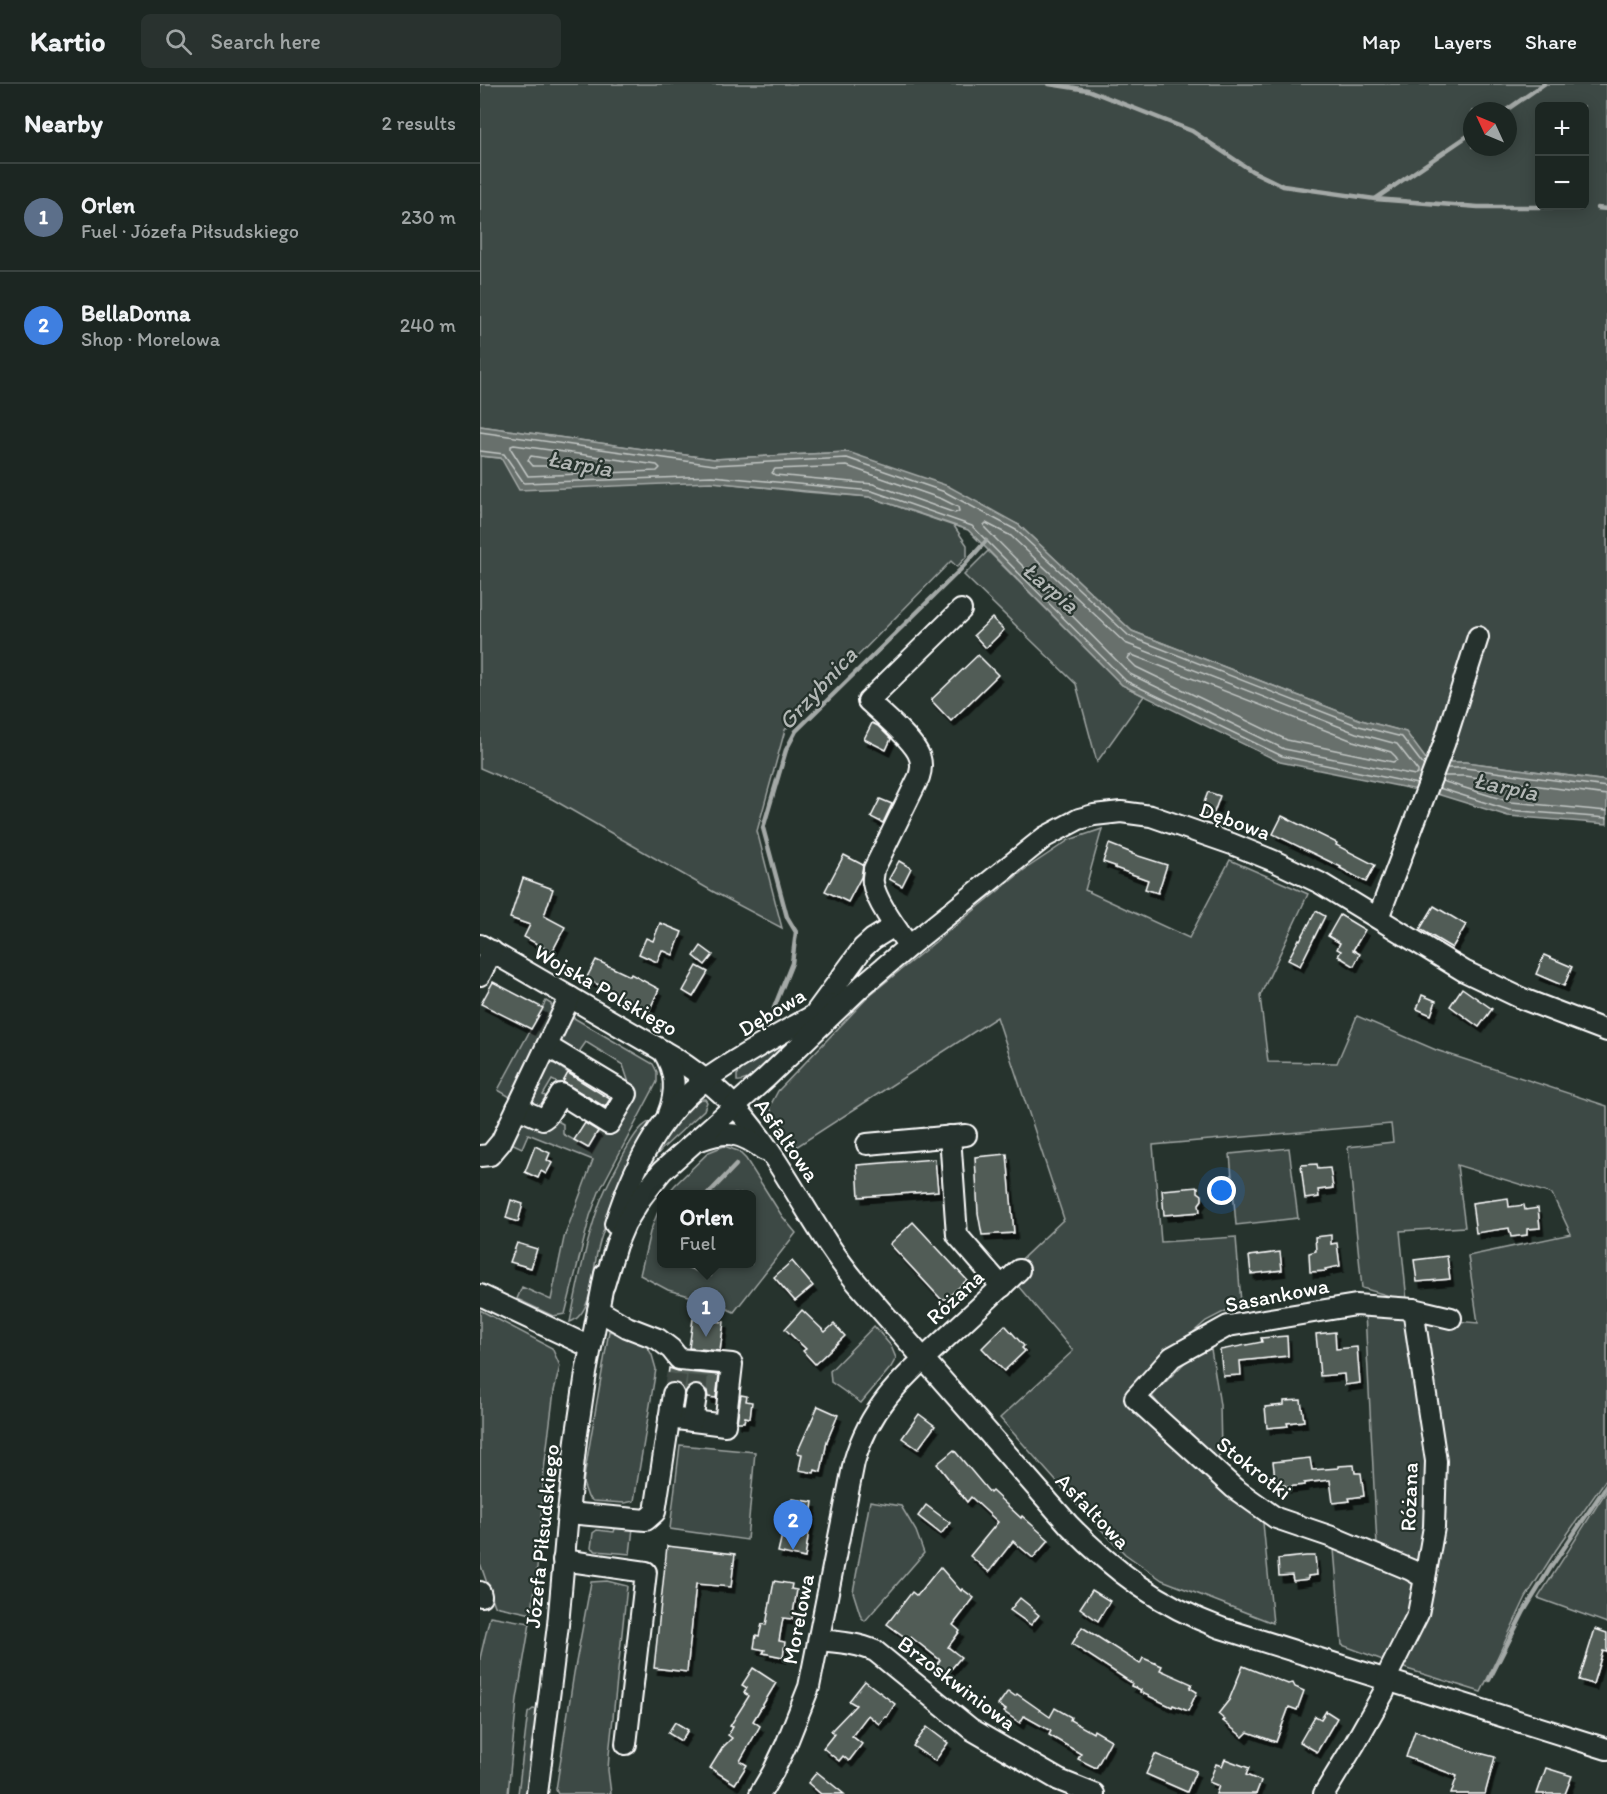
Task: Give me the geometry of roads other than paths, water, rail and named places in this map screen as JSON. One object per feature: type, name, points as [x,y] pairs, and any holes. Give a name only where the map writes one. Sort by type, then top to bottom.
[{"type":"street","points":[[909,946],[894,926],[872,882],[874,869],[919,777],[920,756],[911,743],[868,701],[961,610]]},
{"type":"street","points":[[1378,918],[1444,744],[1478,637]]},
{"type":"street","name":"Dębowa","points":[[735,1107],[863,985],[1045,837],[1078,819],[1107,813],[1151,816],[1232,844],[1298,871],[1432,953],[1489,984],[1607,1031]]},
{"type":"street","points":[[815,1014],[863,948],[894,926]]},
{"type":"street","points":[[480,975],[486,948]]},
{"type":"street","name":"Wojska Polskiego","points":[[486,948],[663,1051],[706,1080]]},
{"type":"street","name":"Dębowa","points":[[706,1080],[863,985]]},
{"type":"street","points":[[480,1156],[490,1155],[501,1142],[570,997]]},
{"type":"street","points":[[517,1108],[543,1119],[548,1116],[561,1094],[609,1124],[627,1094],[547,1046]]},
{"type":"street","name":"Józefa Piłsudskiego","points":[[604,1285],[611,1242],[626,1192],[672,1105],[675,1086],[671,1067],[663,1051]]},
{"type":"street","name":"Asfaltowa","points":[[706,1080],[735,1107],[760,1137],[836,1256],[923,1359],[1069,1525],[1101,1556],[1145,1590],[1178,1610],[1205,1622],[1607,1749]]},
{"type":"street","name":"Józefa Piłsudskiego","points":[[666,1119],[706,1080]]},
{"type":"street","name":"Józefa Piłsudskiego","points":[[537,1794],[558,1625],[578,1430],[590,1347],[604,1285],[616,1245],[636,1206],[658,1176],[689,1145],[735,1107]]},
{"type":"street","name":"Józefa Piłsudskiego","points":[[689,1145],[712,1135],[731,1133],[756,1144],[775,1160]]},
{"type":"street","points":[[867,1144],[958,1136],[957,1235],[1002,1287]]},
{"type":"street","name":"Różana","points":[[923,1359],[1019,1270]]},
{"type":"street","points":[[480,1295],[590,1347]]},
{"type":"street","name":"Sasankowa","points":[[1135,1398],[1172,1357],[1228,1326],[1356,1305],[1413,1309],[1451,1318]]},
{"type":"street","name":"Różana","points":[[1324,1794],[1384,1692],[1403,1643],[1418,1614],[1425,1578],[1434,1527],[1436,1461],[1413,1309]]},
{"type":"street","points":[[598,1310],[627,1327],[658,1339],[679,1359],[698,1366],[732,1364],[725,1425],[669,1418]]},
{"type":"street","name":"Morelowa","points":[[759,1794],[773,1772],[809,1687],[852,1471],[860,1445],[877,1412],[900,1381],[923,1359]]},
{"type":"street","points":[[568,1513],[646,1520],[655,1512],[673,1394]]},
{"type":"street","points":[[692,1420],[696,1396]]},
{"type":"street","name":"Stokrotki","points":[[1135,1398],[1234,1488],[1276,1518],[1332,1537],[1412,1570],[1425,1578]]},
{"type":"street","points":[[563,1560],[645,1572],[626,1744]]},
{"type":"street","name":"Brzoskwiniowa","points":[[819,1640],[848,1642],[875,1651],[971,1729],[1059,1780],[1094,1794]]},
{"type":"water","name":"Łarpia","points":[[480,426],[714,459],[848,452],[948,486],[1019,525],[1132,631],[1361,720],[1406,732],[1428,762],[1466,762],[1607,781],[1607,824],[1508,816],[1437,794],[1280,762],[1122,685],[968,530],[870,497],[711,482],[519,490],[501,458],[480,456]]},
{"type":"waterway","points":[[1049,84],[1088,90],[1192,131],[1252,171],[1283,186],[1375,199],[1478,207],[1535,207]]},
{"type":"waterway","points":[[1517,103],[1544,84]]},
{"type":"waterway","points":[[1375,199],[1463,139]]},
{"type":"waterway","points":[[1597,208],[1607,209]]},
{"type":"waterway","name":"Grzybnica","points":[[774,1008],[792,963],[796,932],[787,917],[763,828],[786,750],[796,731],[960,570],[986,541]]},
{"type":"waterway","points":[[712,1190],[736,1165]]},
{"type":"waterway","points":[[692,1268],[710,1275]]},
{"type":"waterway","points":[[1489,1680],[1524,1611],[1607,1485]]},
{"type":"tunnel","points":[[673,1394],[679,1359]]},
{"type":"tunnel","points":[[696,1396],[698,1371]]},
{"type":"place","name":"Orlen","points":[[706,1337]]},
{"type":"place","name":"BellaDonna","points":[[793,1550]]}]
